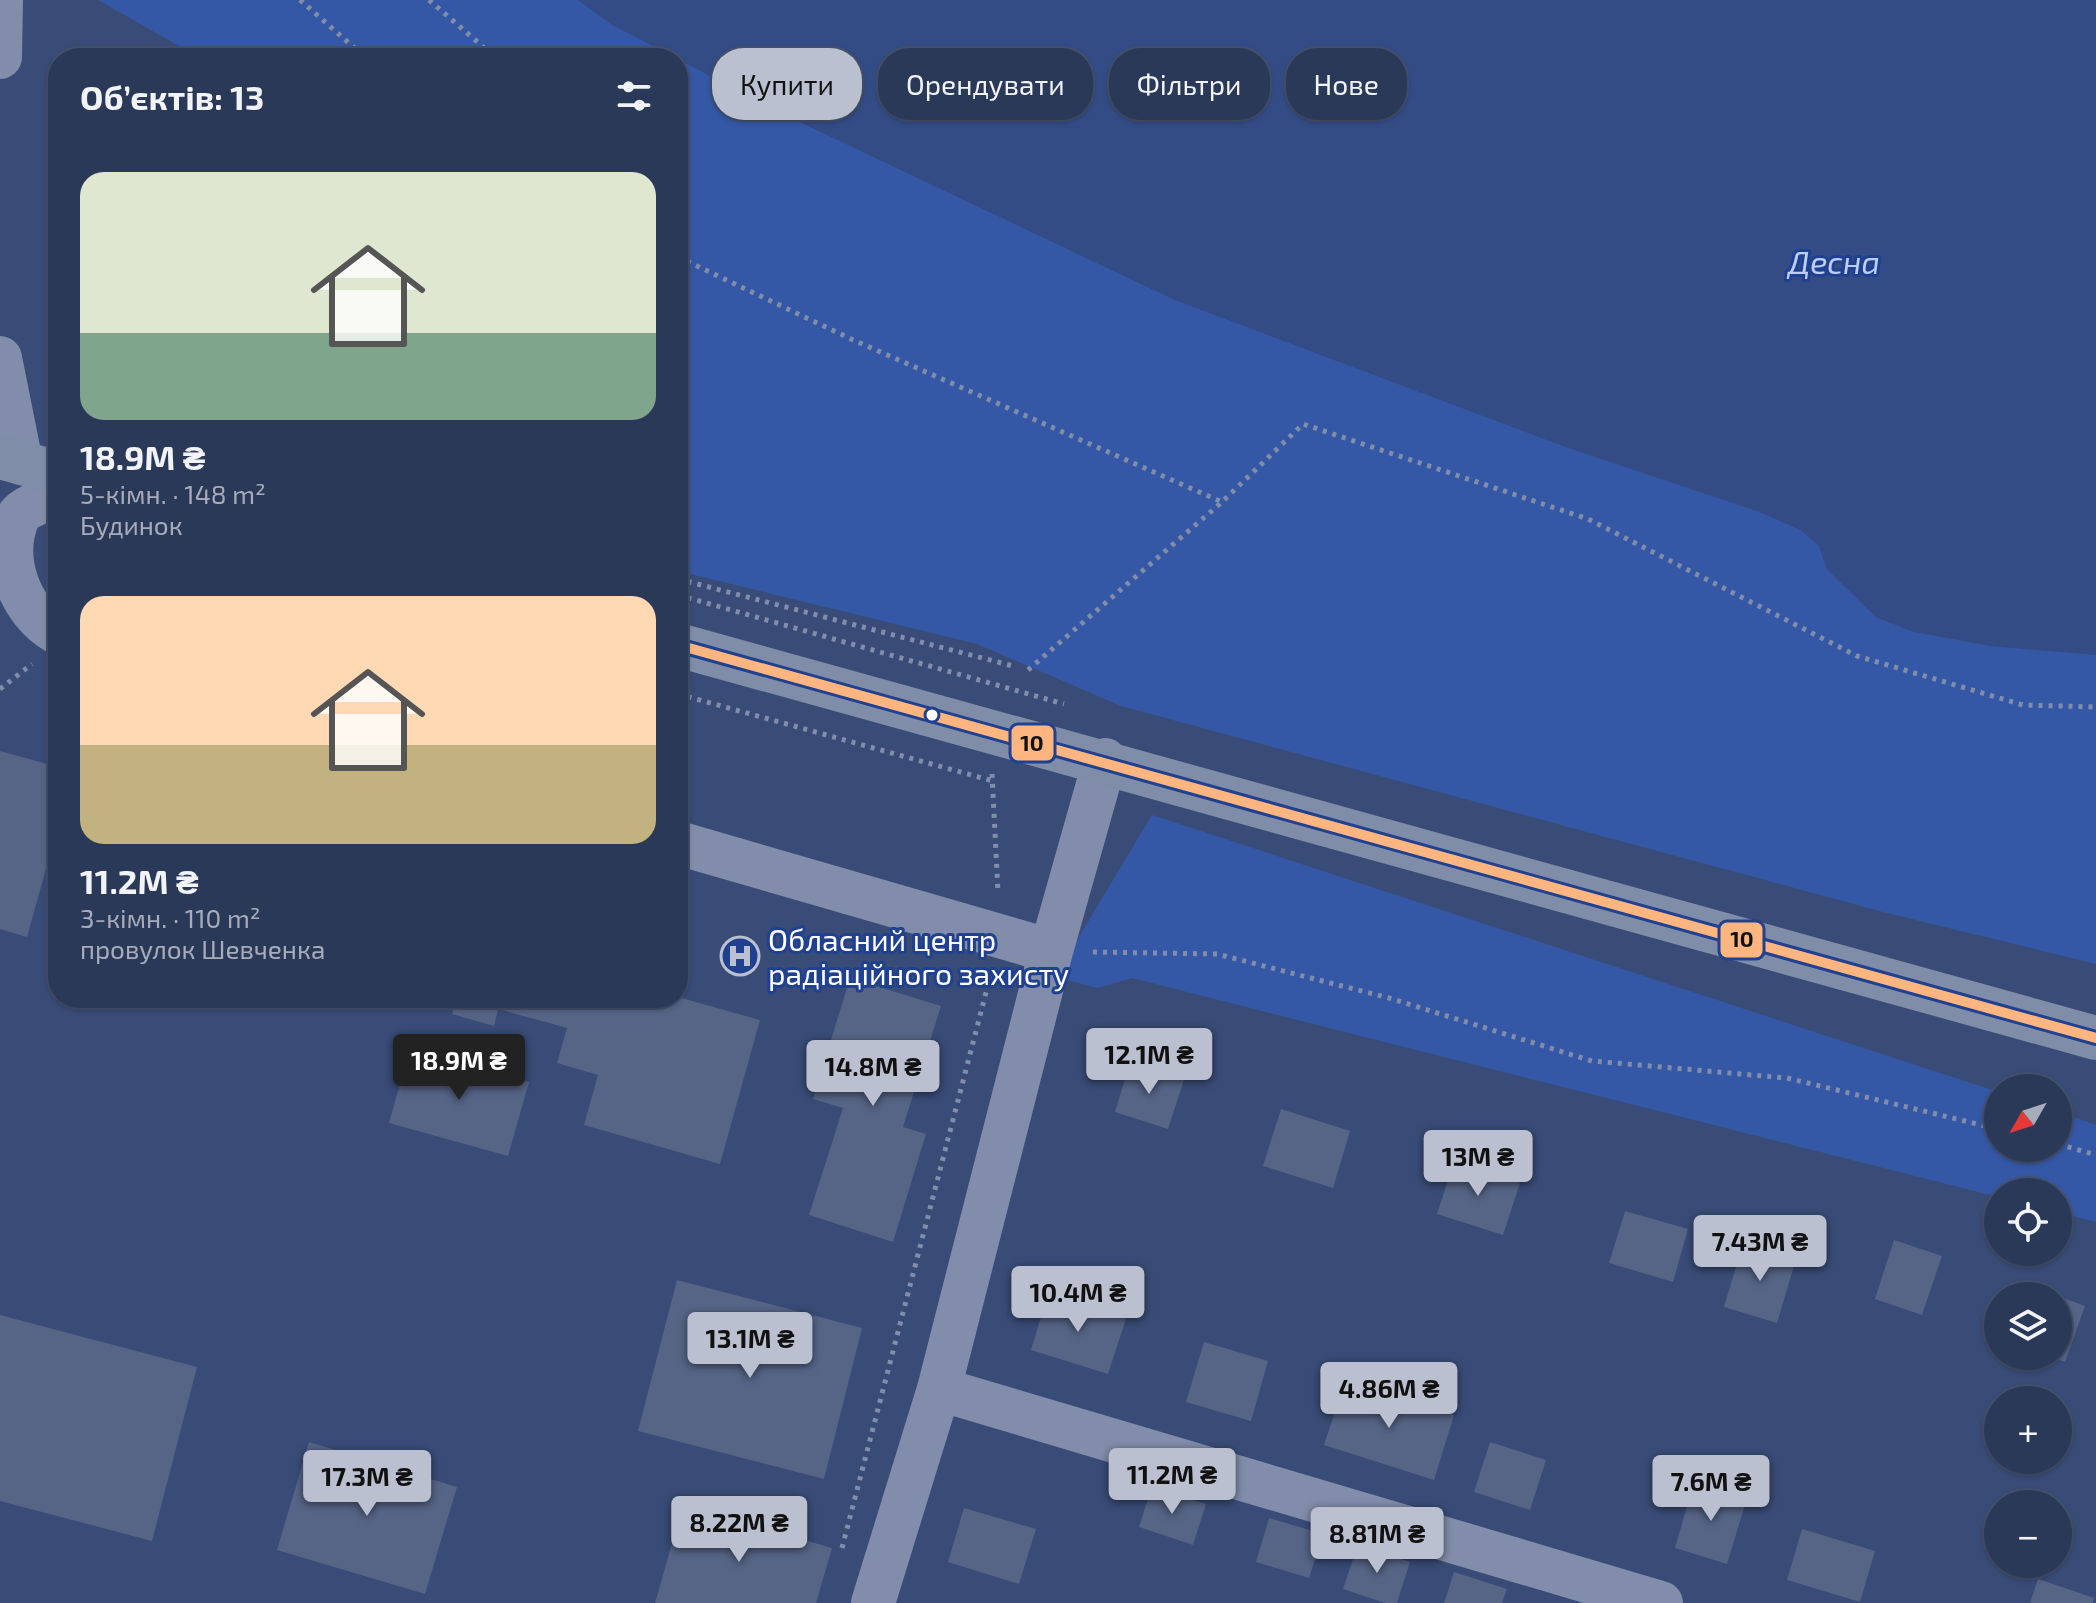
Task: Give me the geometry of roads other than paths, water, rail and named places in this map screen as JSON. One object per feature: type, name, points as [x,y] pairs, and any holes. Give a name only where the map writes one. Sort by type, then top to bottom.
[{"type":"main road","points":[[688,648],[1105,760],[2096,1038]]},
{"type":"street","points":[[0,57],[1,0]]},
{"type":"street","points":[[0,358],[26,464]]},
{"type":"street","points":[[48,500],[21,512],[4,536],[4,569],[13,592],[35,619],[48,627]]},
{"type":"street","points":[[873,1603],[939,1389],[1051,951],[1105,760]]},
{"type":"street","points":[[688,846],[1000,939],[1051,951]]},
{"type":"street","points":[[939,1389],[1661,1603]]},
{"type":"water","name":"Десна","points":[[578,0],[2096,0],[2096,655],[1990,646],[1914,632],[1876,617],[1827,569],[1819,546],[1801,530],[1760,512],[1566,447],[1175,300],[796,120],[862,120],[862,48],[712,48],[712,77],[688,64],[688,48],[657,48],[611,24]]},
{"type":"place","name":"Обласний центр радіаційного захисту","points":[[740,956]]}]
